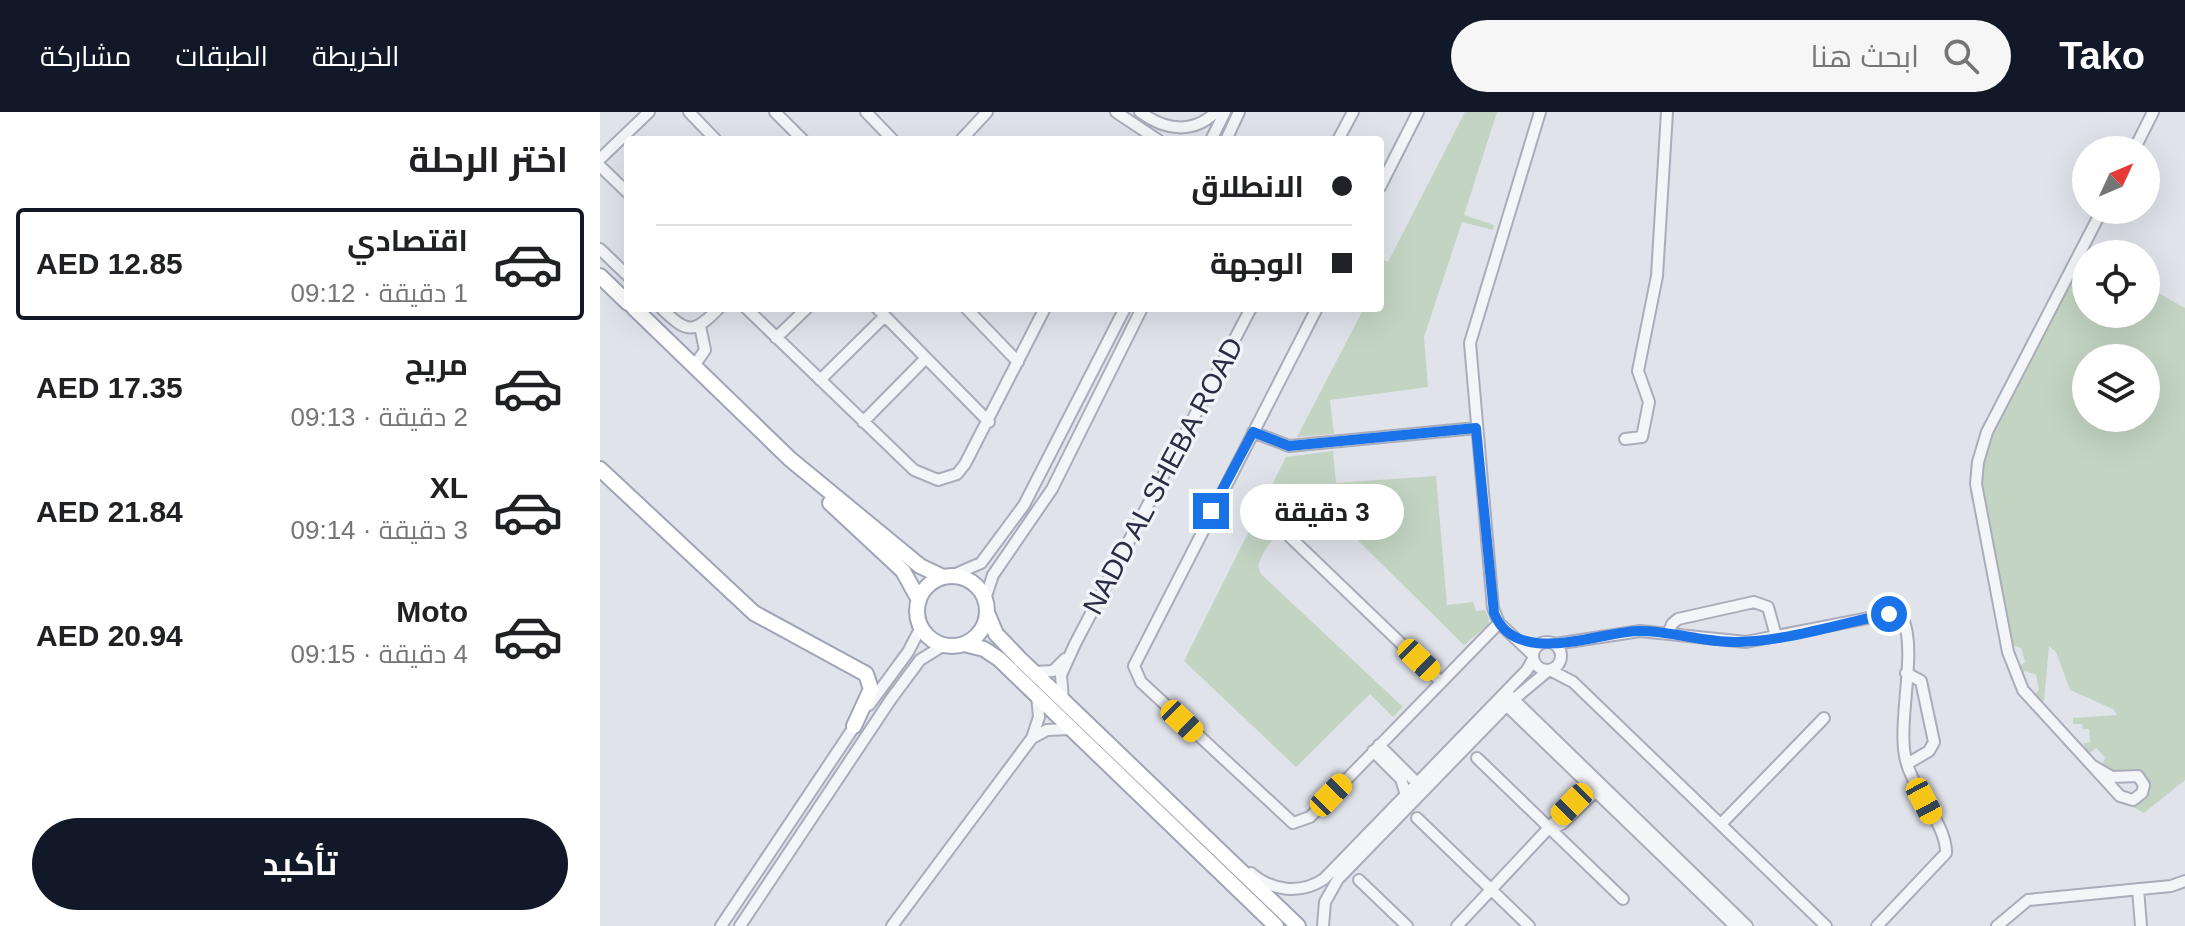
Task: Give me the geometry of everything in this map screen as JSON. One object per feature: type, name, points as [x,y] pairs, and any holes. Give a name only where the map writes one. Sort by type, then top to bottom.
[{"type":"main road","points":[[600,276],[624,299]]},
{"type":"main road","points":[[638,312],[790,459],[920,566],[947,577],[972,582],[985,599],[996,634],[1298,926]]},
{"type":"main road","points":[[790,459],[808,483],[903,571],[919,600],[921,627],[930,638],[944,645],[964,644],[995,655],[1276,926]]},
{"type":"main road","points":[[600,469],[745,606],[789,635],[866,674],[871,689],[854,726]]},
{"type":"main road","points":[[919,600],[928,586],[947,577]]},
{"type":"main road","points":[[964,644],[980,633],[988,615]]},
{"type":"street","points":[[600,159],[649,112]]},
{"type":"street","points":[[689,112],[709,136]]},
{"type":"street","points":[[775,112],[797,136]]},
{"type":"street","points":[[866,112],[889,136]]},
{"type":"street","points":[[965,136],[987,112]]},
{"type":"street","points":[[1116,112],[1152,136]]},
{"type":"street","points":[[1140,112],[1164,126],[1182,128],[1200,123],[1216,112]]},
{"type":"street","points":[[1213,136],[1225,112]]},
{"type":"street","points":[[1228,136],[1239,112]]},
{"type":"street","points":[[1340,136],[1353,112]]},
{"type":"street","points":[[1384,179],[1418,112]]},
{"type":"street","points":[[1540,112],[1471,335],[1476,428],[1493,608],[1499,623],[1518,638],[1539,668],[1573,682]]},
{"type":"street","points":[[1625,439],[1642,437],[1646,429],[1649,399],[1638,371],[1657,276],[1667,112]]},
{"type":"street","points":[[2141,136],[2153,112]]},
{"type":"street","points":[[959,136],[972,128]]},
{"type":"street","points":[[969,136],[972,128]]},
{"type":"street","points":[[600,166],[624,189]]},
{"type":"street","points":[[2093,766],[2112,777],[2138,776],[2144,785],[2142,793],[2133,800],[2123,799],[2031,701],[2016,678],[1999,609],[1976,484],[1978,462],[1987,432],[2095,224]]},
{"type":"street","points":[[600,249],[624,272]]},
{"type":"street","points":[[665,312],[681,326],[700,326],[715,312]]},
{"type":"street","points":[[750,312],[919,474],[938,480],[962,470],[1043,312]]},
{"type":"street","points":[[776,338],[803,312]]},
{"type":"street","points":[[820,380],[881,312],[989,422]]},
{"type":"street","points":[[970,312],[1018,362]]},
{"type":"street","points":[[947,577],[981,563],[1024,505],[1123,312]]},
{"type":"street","points":[[985,599],[993,575],[1052,489],[1140,312]]},
{"type":"street","name":"NADD AL SHEBA ROAD","points":[[1063,701],[1061,675],[1075,644],[1249,312]]},
{"type":"street","points":[[1315,312],[1137,655],[1134,672],[1293,823],[1310,817],[1499,623]]},
{"type":"street","points":[[694,366],[705,350],[700,326]]},
{"type":"street","points":[[863,422],[926,358]]},
{"type":"street","points":[[1253,432],[1289,446],[1476,428]]},
{"type":"street","points":[[1288,535],[1440,681]]},
{"type":"street","points":[[1668,634],[1678,619],[1759,602],[1770,612],[1776,636]]},
{"type":"street","points":[[1518,638],[1555,644],[1635,631],[1737,642],[1895,614],[1906,623],[1903,740],[1907,764],[1944,840],[1946,853],[1877,926]]},
{"type":"street","points":[[721,926],[854,726],[908,652],[921,627]]},
{"type":"street","points":[[1323,926],[1323,909],[1333,885],[1506,699],[1543,642]]},
{"type":"street","points":[[1229,859],[1272,886],[1291,890],[1312,886],[1341,864],[1418,783],[1506,699],[1549,670],[1580,642]]},
{"type":"street","name":"NADD AL SHEBA ROAD","points":[[1033,671],[1053,671],[1075,644]]},
{"type":"street","points":[[1555,644],[1573,682],[1826,926]]},
{"type":"street","points":[[740,926],[896,692],[920,660],[944,645]]},
{"type":"street","points":[[1906,673],[1921,681],[1934,742],[1926,754],[1907,764]]},
{"type":"street","points":[[892,926],[1032,738],[1039,717],[1037,696]]},
{"type":"street","points":[[1506,699],[1742,925]]},
{"type":"street","points":[[1721,824],[1824,718]]},
{"type":"street","points":[[1032,738],[1047,730],[1071,729]]},
{"type":"street","points":[[1376,748],[1418,783],[1419,788],[1394,815],[1393,821]]},
{"type":"street","points":[[1376,748],[1401,779],[1406,795]]},
{"type":"street","points":[[1477,758],[1623,899]]},
{"type":"street","points":[[1457,926],[1596,785]]},
{"type":"street","points":[[1417,818],[1529,926]]},
{"type":"street","points":[[1359,880],[1407,926]]},
{"type":"street","points":[[1997,926],[2028,900],[2185,881]]},
{"type":"street","points":[[2138,889],[2141,926]]},
{"type":"green space","points":[[1465,112],[1497,112],[1464,215],[1494,225],[1493,230],[1462,222],[1424,337],[1428,387],[1330,400],[1334,434],[1297,437],[1362,312],[1384,312],[1384,260],[1388,262]]},
{"type":"green space","points":[[2072,279],[2072,328],[2160,328],[2160,294],[2185,308],[2185,780],[2144,813],[2127,804],[2137,803],[2144,795],[2134,771],[2117,774],[2102,767],[2105,757],[2096,748],[2090,753],[2085,750],[2084,743],[2090,742],[2089,729],[2083,729],[2082,724],[2073,724],[2073,718],[2117,715],[2113,709],[2070,690],[2056,652],[2049,646],[2044,701],[2038,702],[2033,696],[2039,690],[2036,675],[2025,671],[2022,676],[2018,668],[2025,662],[2021,648],[2012,645],[1982,502],[1982,462],[1989,439]]},
{"type":"green space","points":[[1333,451],[1336,483],[1436,476],[1447,605],[1473,602],[1476,611],[1485,610],[1489,619],[1488,625],[1464,645],[1328,511],[1316,508],[1289,525],[1267,547],[1258,566],[1261,574],[1403,707],[1393,717],[1370,694],[1296,767],[1184,661],[1286,457]]},
{"type":"route","points":[[1211,511],[1253,432],[1289,446],[1476,428],[1494,613],[1503,627],[1518,638],[1561,644],[1650,631],[1737,642],[1889,614]]}]
